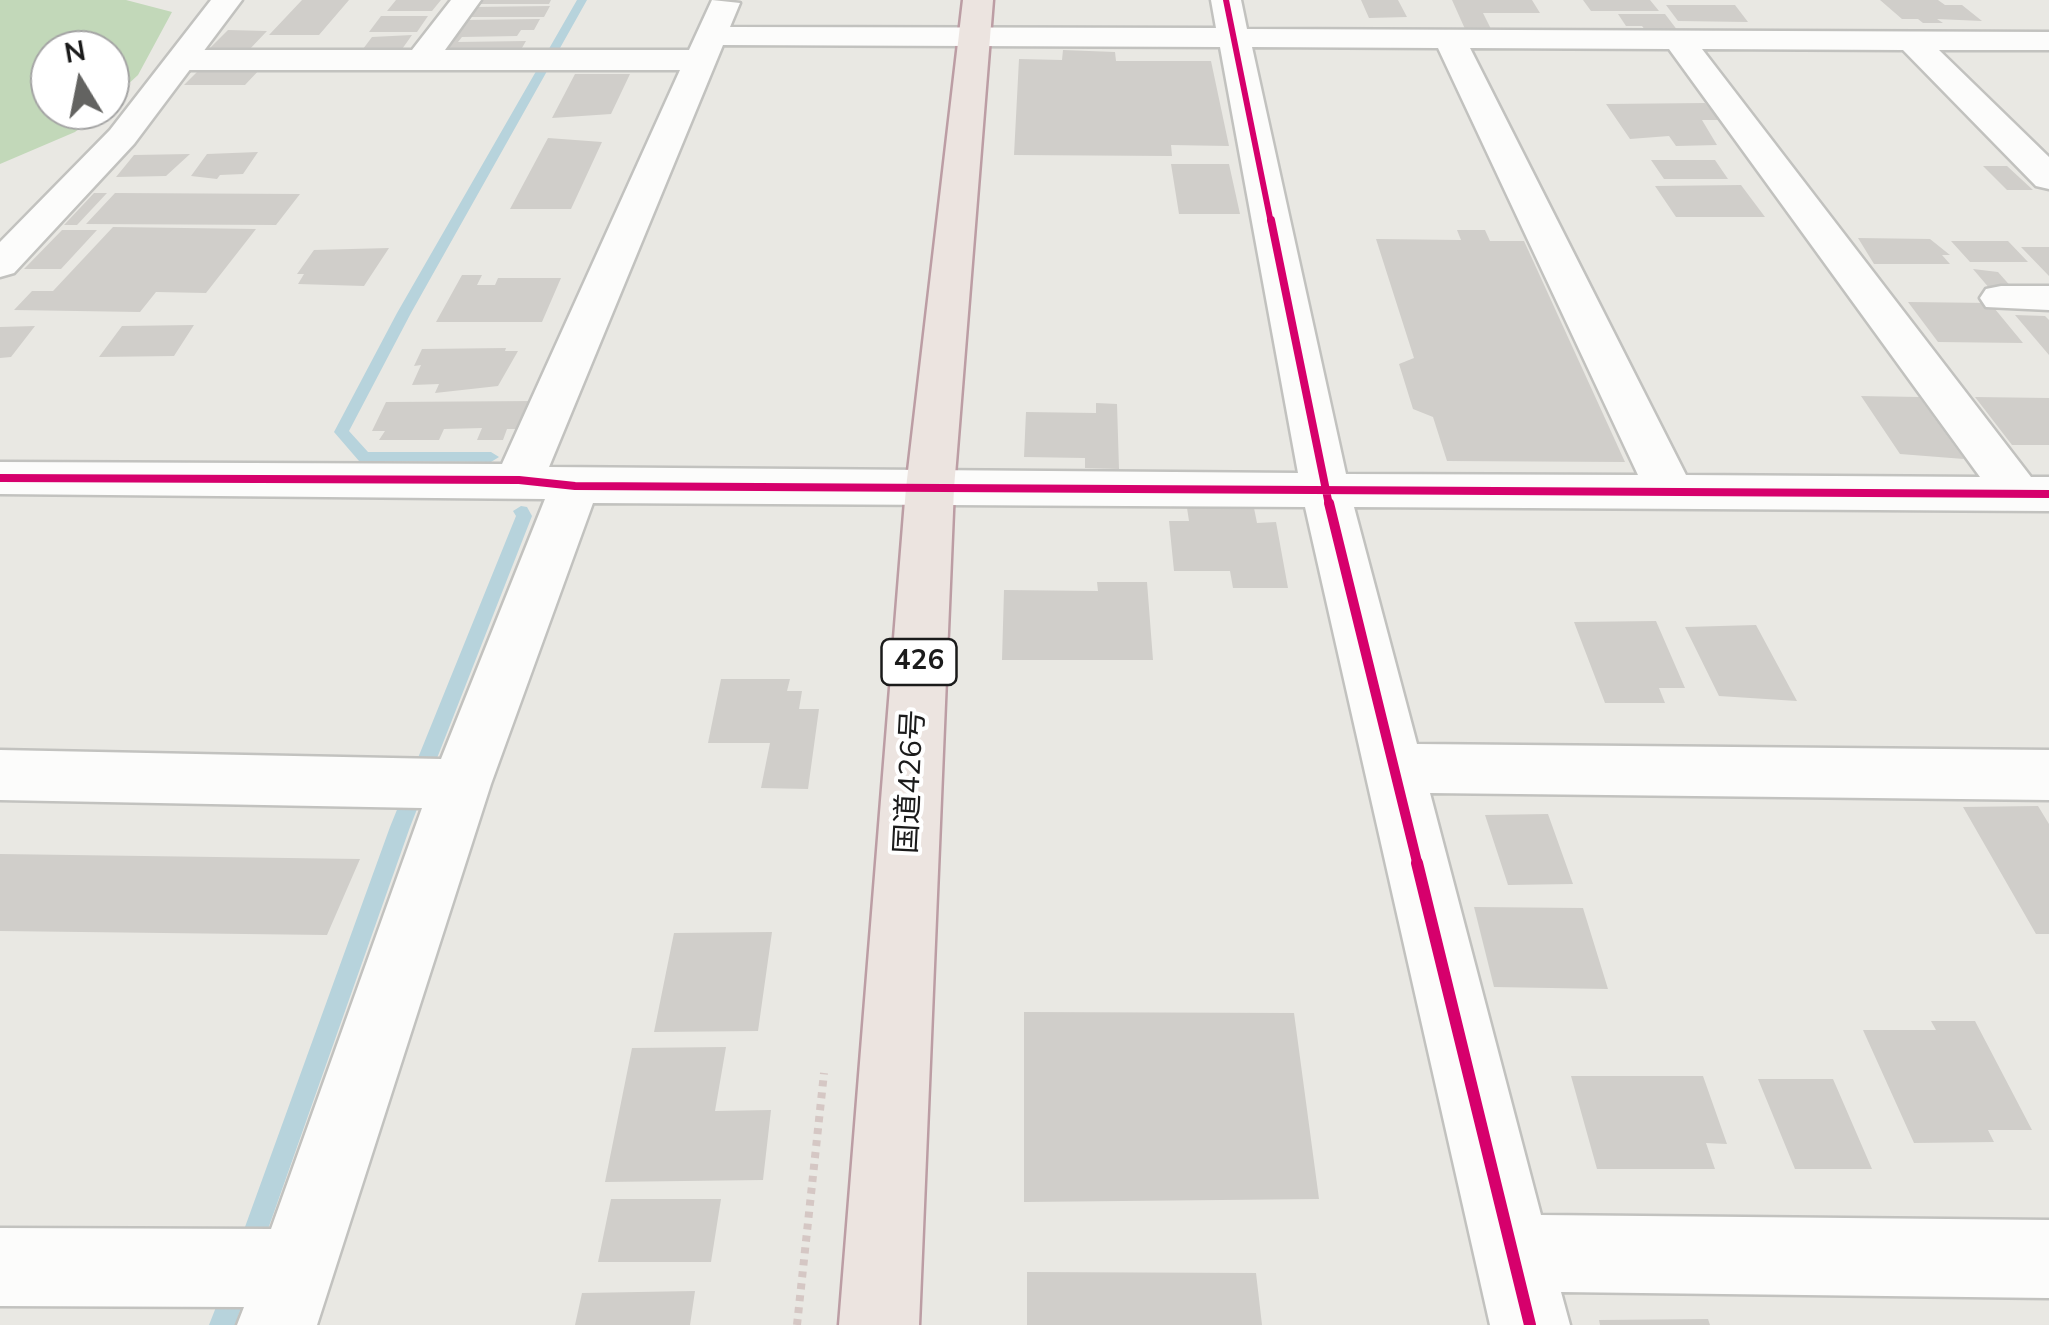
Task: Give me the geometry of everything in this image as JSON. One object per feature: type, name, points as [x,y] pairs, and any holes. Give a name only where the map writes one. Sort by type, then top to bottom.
[{"type":"highway","name":"国道426号","points":[[879,1325],[930,488],[977,19]]},
{"type":"street","points":[[0,265],[96,166],[227,0]]},
{"type":"street","points":[[421,61],[466,0]]},
{"type":"street","points":[[519,480],[726,0]]},
{"type":"street","points":[[1226,0],[1326,491],[1530,1325]]},
{"type":"street","points":[[1564,14],[1582,41]]},
{"type":"street","points":[[182,60],[571,61],[977,19],[1234,39],[2049,41]]},
{"type":"street","points":[[1450,40],[1670,492]]},
{"type":"street","points":[[1680,42],[2033,494]]},
{"type":"street","points":[[1912,42],[2049,178]]},
{"type":"street","points":[[2001,298],[2049,298]]},
{"type":"street","points":[[0,478],[519,480],[575,486],[2033,494]]},
{"type":"street","points":[[0,1268],[286,1296],[461,784],[575,486]]},
{"type":"street","points":[[1392,768],[2049,776]]},
{"type":"street","points":[[0,775],[461,784]]},
{"type":"street","points":[[1513,1252],[2049,1259]]},
{"type":"green space","points":[[0,0],[126,0],[172,12],[138,75],[130,82],[130,30],[30,30],[30,130],[77,130],[0,164]]},
{"type":"building","points":[[302,0],[349,0],[319,35],[269,35]]},
{"type":"building","points":[[396,0],[441,0],[432,11],[387,11]]},
{"type":"building","points":[[478,0],[551,0],[549,4],[475,4]]},
{"type":"building","points":[[1361,0],[1398,0],[1407,17],[1369,18]]},
{"type":"building","points":[[1452,0],[1532,0],[1540,13],[1483,13],[1491,29],[1465,29]]},
{"type":"building","points":[[1583,0],[1650,0],[1659,11],[1591,11]]},
{"type":"building","points":[[1880,0],[1938,0],[1945,5],[1962,5],[1982,21],[1937,19],[1943,23],[1923,23],[1902,19]]},
{"type":"building","points":[[1666,5],[1735,5],[1748,22],[1678,21]]},
{"type":"building","points":[[550,6],[544,17],[467,17],[474,7]]},
{"type":"building","points":[[1618,14],[1665,14],[1678,31],[1646,31],[1642,26],[1626,26]]},
{"type":"building","points":[[381,16],[428,16],[417,32],[369,32]]},
{"type":"building","points":[[540,19],[534,30],[521,30],[517,36],[462,37],[458,42],[526,41],[519,53],[445,50],[465,20]]},
{"type":"building","points":[[228,30],[267,31],[248,51],[207,51]]},
{"type":"building","points":[[412,35],[400,52],[360,53],[372,37]]},
{"type":"building","points":[[1063,50],[1115,52],[1116,61],[1211,61],[1229,146],[1171,145],[1172,156],[1014,155],[1019,59],[1062,60]]},
{"type":"building","points":[[203,66],[262,67],[245,85],[184,85]]},
{"type":"building","points":[[575,74],[630,74],[611,114],[552,118]]},
{"type":"building","points":[[1705,103],[1719,120],[1702,120],[1717,145],[1676,146],[1669,136],[1630,139],[1606,104]]},
{"type":"building","points":[[548,138],[602,142],[571,209],[510,209]]},
{"type":"building","points":[[258,152],[243,174],[220,175],[217,179],[191,176],[207,154]]},
{"type":"building","points":[[190,154],[166,176],[116,177],[134,155]]},
{"type":"building","points":[[1651,160],[1715,160],[1728,179],[1664,179]]},
{"type":"building","points":[[1171,164],[1229,164],[1240,214],[1179,214]]},
{"type":"building","points":[[1983,166],[2007,166],[2033,190],[2007,190]]},
{"type":"building","points":[[1741,185],[1765,217],[1676,217],[1655,186]]},
{"type":"building","points":[[94,193],[107,193],[77,225],[64,225]]},
{"type":"building","points":[[115,193],[300,194],[276,225],[86,224]]},
{"type":"building","points":[[113,227],[256,229],[206,293],[156,292],[140,312],[14,310],[32,291],[53,291]]},
{"type":"building","points":[[62,230],[97,230],[61,269],[24,269]]},
{"type":"building","points":[[1457,230],[1485,230],[1490,241],[1524,241],[1625,462],[1447,461],[1433,417],[1413,409],[1399,364],[1414,358],[1376,239],[1461,240]]},
{"type":"building","points":[[1858,238],[1930,239],[1950,255],[1942,255],[1950,264],[1874,264]]},
{"type":"building","points":[[1951,241],[2008,241],[2028,262],[1970,262]]},
{"type":"building","points":[[2021,247],[2049,247],[2049,276]]},
{"type":"building","points":[[389,248],[364,286],[298,284],[304,274],[297,274],[314,250]]},
{"type":"building","points":[[1973,269],[1998,272],[2014,290],[1990,289]]},
{"type":"building","points":[[462,275],[482,275],[477,285],[495,285],[498,278],[561,278],[542,322],[436,322]]},
{"type":"building","points":[[1908,302],[1990,303],[2023,343],[1938,342]]},
{"type":"building","points":[[2015,315],[2045,316],[2049,320],[2049,355]]},
{"type":"building","points":[[194,325],[174,356],[99,357],[122,326]]},
{"type":"building","points":[[35,326],[11,357],[0,358],[0,327]]},
{"type":"building","points":[[506,348],[505,351],[518,351],[498,386],[435,393],[439,384],[412,385],[421,365],[414,366],[422,349]]},
{"type":"building","points":[[1861,396],[1919,397],[1964,459],[1900,454]]},
{"type":"building","points":[[1975,397],[2049,398],[2049,445],[2012,445]]},
{"type":"building","points":[[535,401],[525,429],[507,429],[503,440],[477,440],[482,428],[444,429],[439,440],[379,440],[385,431],[372,431],[386,402]]},
{"type":"building","points":[[1096,403],[1117,404],[1119,469],[1085,468],[1085,458],[1024,457],[1026,412],[1096,413]]},
{"type":"building","points":[[1187,508],[1254,508],[1257,523],[1276,522],[1288,588],[1233,588],[1230,571],[1174,571],[1169,521],[1189,521]]},
{"type":"building","points":[[1097,582],[1147,582],[1153,660],[1002,660],[1004,590],[1098,591]]},
{"type":"building","points":[[1656,621],[1685,688],[1659,688],[1665,703],[1605,703],[1574,622]]},
{"type":"building","points":[[1756,625],[1797,701],[1719,696],[1685,627]]},
{"type":"building","points":[[721,679],[790,679],[787,691],[802,691],[799,709],[819,709],[808,789],[761,788],[770,743],[708,743]]},
{"type":"building","points":[[2038,806],[2049,824],[2049,934],[2036,934],[1963,807]]},
{"type":"building","points":[[1548,814],[1573,884],[1508,885],[1485,815]]},
{"type":"building","points":[[0,854],[360,859],[327,935],[0,931]]},
{"type":"building","points":[[1474,907],[1583,908],[1608,989],[1494,987]]},
{"type":"building","points":[[772,932],[758,1031],[654,1032],[674,933]]},
{"type":"building","points":[[1024,1012],[1294,1013],[1319,1199],[1024,1202]]},
{"type":"building","points":[[1931,1021],[1975,1021],[2032,1130],[1988,1130],[1994,1142],[1914,1143],[1863,1030],[1936,1030]]},
{"type":"building","points":[[726,1047],[715,1111],[771,1110],[763,1180],[605,1182],[632,1048]]},
{"type":"building","points":[[1571,1076],[1703,1076],[1727,1144],[1706,1143],[1715,1169],[1597,1169]]},
{"type":"building","points":[[1758,1079],[1833,1079],[1872,1169],[1795,1169]]},
{"type":"building","points":[[611,1199],[721,1199],[711,1262],[598,1262]]},
{"type":"building","points":[[1027,1272],[1256,1273],[1262,1325],[1027,1325]]},
{"type":"building","points":[[695,1291],[690,1325],[575,1325],[582,1293]]},
{"type":"building","points":[[1708,1319],[1710,1325],[1600,1325],[1599,1320]]},
{"type":"waterway","points":[[491,457],[364,457],[341,432],[582,0]]},
{"type":"waterway","points":[[249,1249],[400,827],[524,516],[521,511]]},
{"type":"waterway","points":[[222,1325],[236,1288]]},
{"type":"cycle path","points":[[1226,0],[1326,491],[1530,1325]]},
{"type":"cycle path","points":[[0,478],[519,480],[575,486],[2049,494]]}]
